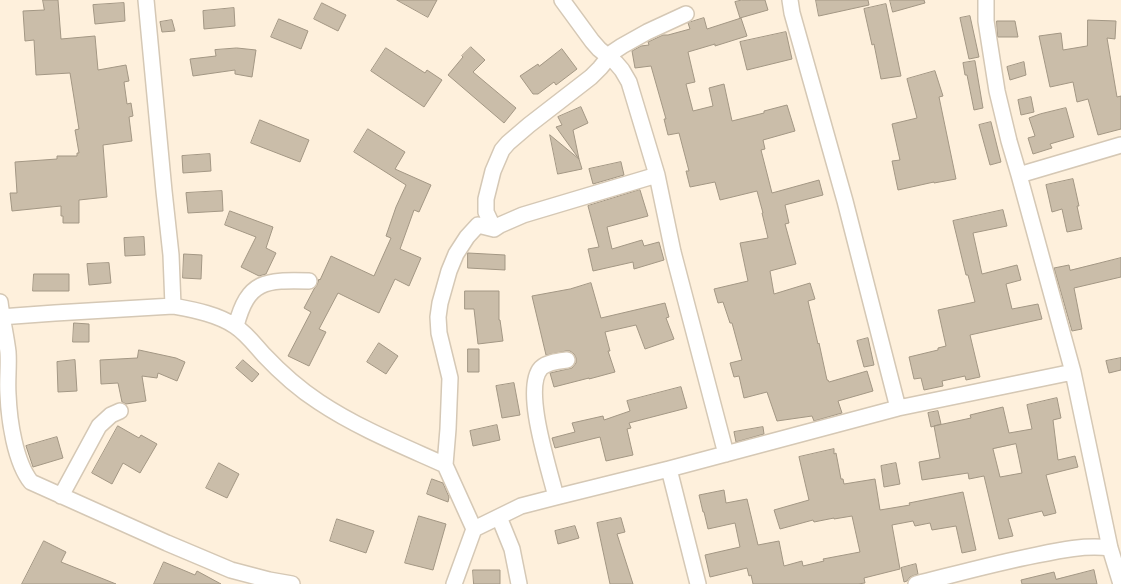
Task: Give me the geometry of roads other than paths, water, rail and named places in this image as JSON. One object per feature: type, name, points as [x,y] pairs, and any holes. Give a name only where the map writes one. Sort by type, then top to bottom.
[{"type":"street","points":[[146,0],[171,255],[173,306]]},
{"type":"street","points":[[562,0],[592,41],[622,70],[629,82],[657,175],[673,252],[726,454]]},
{"type":"street","points":[[790,0],[792,13],[852,225],[898,408]]},
{"type":"street","points":[[986,0],[986,21],[997,91],[1073,372],[1110,548],[1120,580]]},
{"type":"street","points":[[494,229],[486,212],[486,199],[493,171],[502,150],[508,143],[590,77],[608,57],[622,46],[686,14]]},
{"type":"street","points":[[1019,175],[1121,145]]},
{"type":"street","points":[[454,584],[474,529],[445,465],[450,378],[439,333],[438,317],[440,303],[456,254],[467,237],[478,226],[494,229],[523,215],[657,175]]},
{"type":"street","points":[[236,326],[245,301],[256,288],[275,281],[309,281]]},
{"type":"street","points":[[292,584],[231,570],[31,482],[23,470],[12,434],[8,394],[8,352],[0,312],[55,313],[173,306],[214,316],[236,326],[291,381],[319,402],[351,421],[445,465]]},
{"type":"street","points":[[556,497],[537,421],[534,391],[540,369],[544,365],[567,360]]},
{"type":"street","points":[[474,529],[521,506],[898,408],[1073,372]]},
{"type":"street","points":[[61,496],[99,426],[111,415],[120,411]]},
{"type":"street","points":[[669,469],[698,584]]},
{"type":"street","points":[[499,517],[512,549],[519,584]]},
{"type":"street","points":[[916,584],[1007,561],[1063,550],[1088,546],[1110,548]]}]
